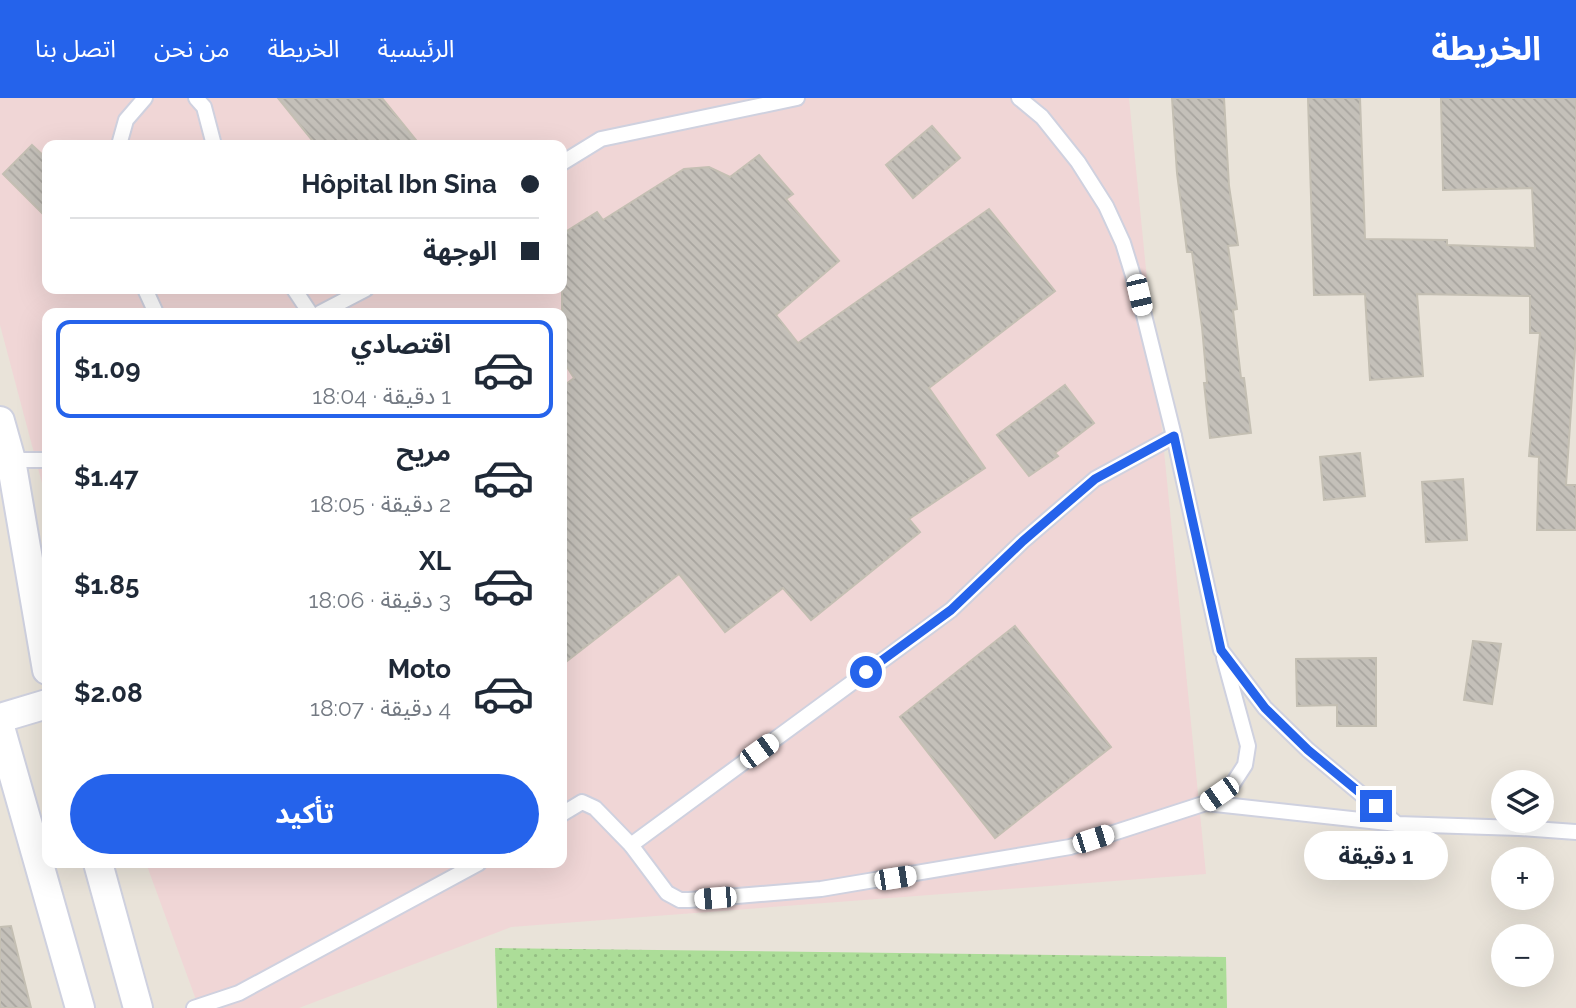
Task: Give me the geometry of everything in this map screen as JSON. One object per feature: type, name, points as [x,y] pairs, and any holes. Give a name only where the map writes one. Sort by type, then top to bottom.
[{"type":"street","points":[[0,421],[5,461],[42,645]]},
{"type":"street","points":[[0,718],[42,705]]},
{"type":"street","points":[[0,727],[80,1008]]},
{"type":"street","points":[[99,868],[138,1008]]},
{"type":"lane","points":[[120,140],[126,120],[145,98]]},
{"type":"lane","points":[[197,98],[204,107],[213,140]]},
{"type":"lane","points":[[567,160],[601,139],[797,98]]},
{"type":"lane","points":[[567,811],[582,803],[589,804],[631,845],[667,893],[680,900],[689,900],[821,889],[1070,847],[1206,803],[1232,785],[1245,765],[1248,746],[1221,650],[1174,436],[1139,295],[1123,243],[1106,206],[1078,162],[1042,117],[1019,98]]},
{"type":"lane","points":[[330,308],[356,294]]},
{"type":"lane","points":[[631,845],[951,610],[1023,541],[1095,479],[1174,436]]},
{"type":"lane","points":[[5,461],[42,460]]},
{"type":"lane","points":[[1221,650],[1265,708],[1308,750],[1397,824]]},
{"type":"lane","points":[[1206,803],[1397,824],[1576,832]]},
{"type":"lane","points":[[194,1008],[239,993],[470,868]]},
{"type":"shaded area","points":[[0,98],[1129,98],[1206,874],[511,927],[299,1008],[199,1008],[148,868],[567,868],[567,308],[42,308],[42,483],[0,325]]},
{"type":"green space","points":[[495,948],[1226,957],[1227,1008],[497,1008]]},
{"type":"building","points":[[278,98],[382,98],[416,140],[312,140]]},
{"type":"building","points":[[1172,98],[1224,98],[1229,186],[1238,245],[1228,246],[1237,309],[1233,310],[1251,433],[1210,438],[1202,327],[1192,252],[1187,252],[1177,173]]},
{"type":"building","points":[[1308,98],[1360,98],[1365,239],[1447,240],[1447,245],[1535,248],[1532,188],[1443,190],[1441,98],[1576,98],[1576,335],[1566,485],[1576,485],[1576,530],[1537,530],[1539,457],[1529,456],[1540,333],[1530,333],[1530,296],[1417,294],[1423,376],[1370,380],[1365,294],[1314,295]]},
{"type":"building","points":[[932,126],[960,158],[913,198],[886,165]]},
{"type":"building","points":[[32,145],[42,154],[42,213],[3,174]]},
{"type":"building","points":[[759,155],[793,194],[786,199],[839,261],[776,315],[798,343],[989,209],[1055,291],[929,388],[985,468],[909,519],[920,532],[811,620],[783,588],[725,632],[679,574],[567,661],[567,383],[574,378],[567,367],[567,308],[562,308],[562,294],[567,294],[567,231],[597,212],[603,220],[684,169],[709,167],[730,177]]},
{"type":"building","points":[[1065,385],[1094,423],[1055,453],[1058,456],[1029,476],[997,435]]},
{"type":"building","points":[[1360,453],[1365,496],[1324,500],[1320,457]]},
{"type":"building","points":[[1463,479],[1467,540],[1426,542],[1422,482]]},
{"type":"building","points":[[1015,626],[1111,747],[995,838],[900,717]]},
{"type":"building","points":[[1473,641],[1501,644],[1492,704],[1464,700]]},
{"type":"building","points":[[1376,658],[1376,726],[1337,726],[1337,705],[1297,706],[1296,659]]},
{"type":"building","points":[[11,926],[31,1008],[0,1008],[0,927]]},
{"type":"route","points":[[866,672],[951,610],[1023,541],[1095,479],[1174,436],[1221,650],[1265,708],[1308,750],[1376,806]]}]
